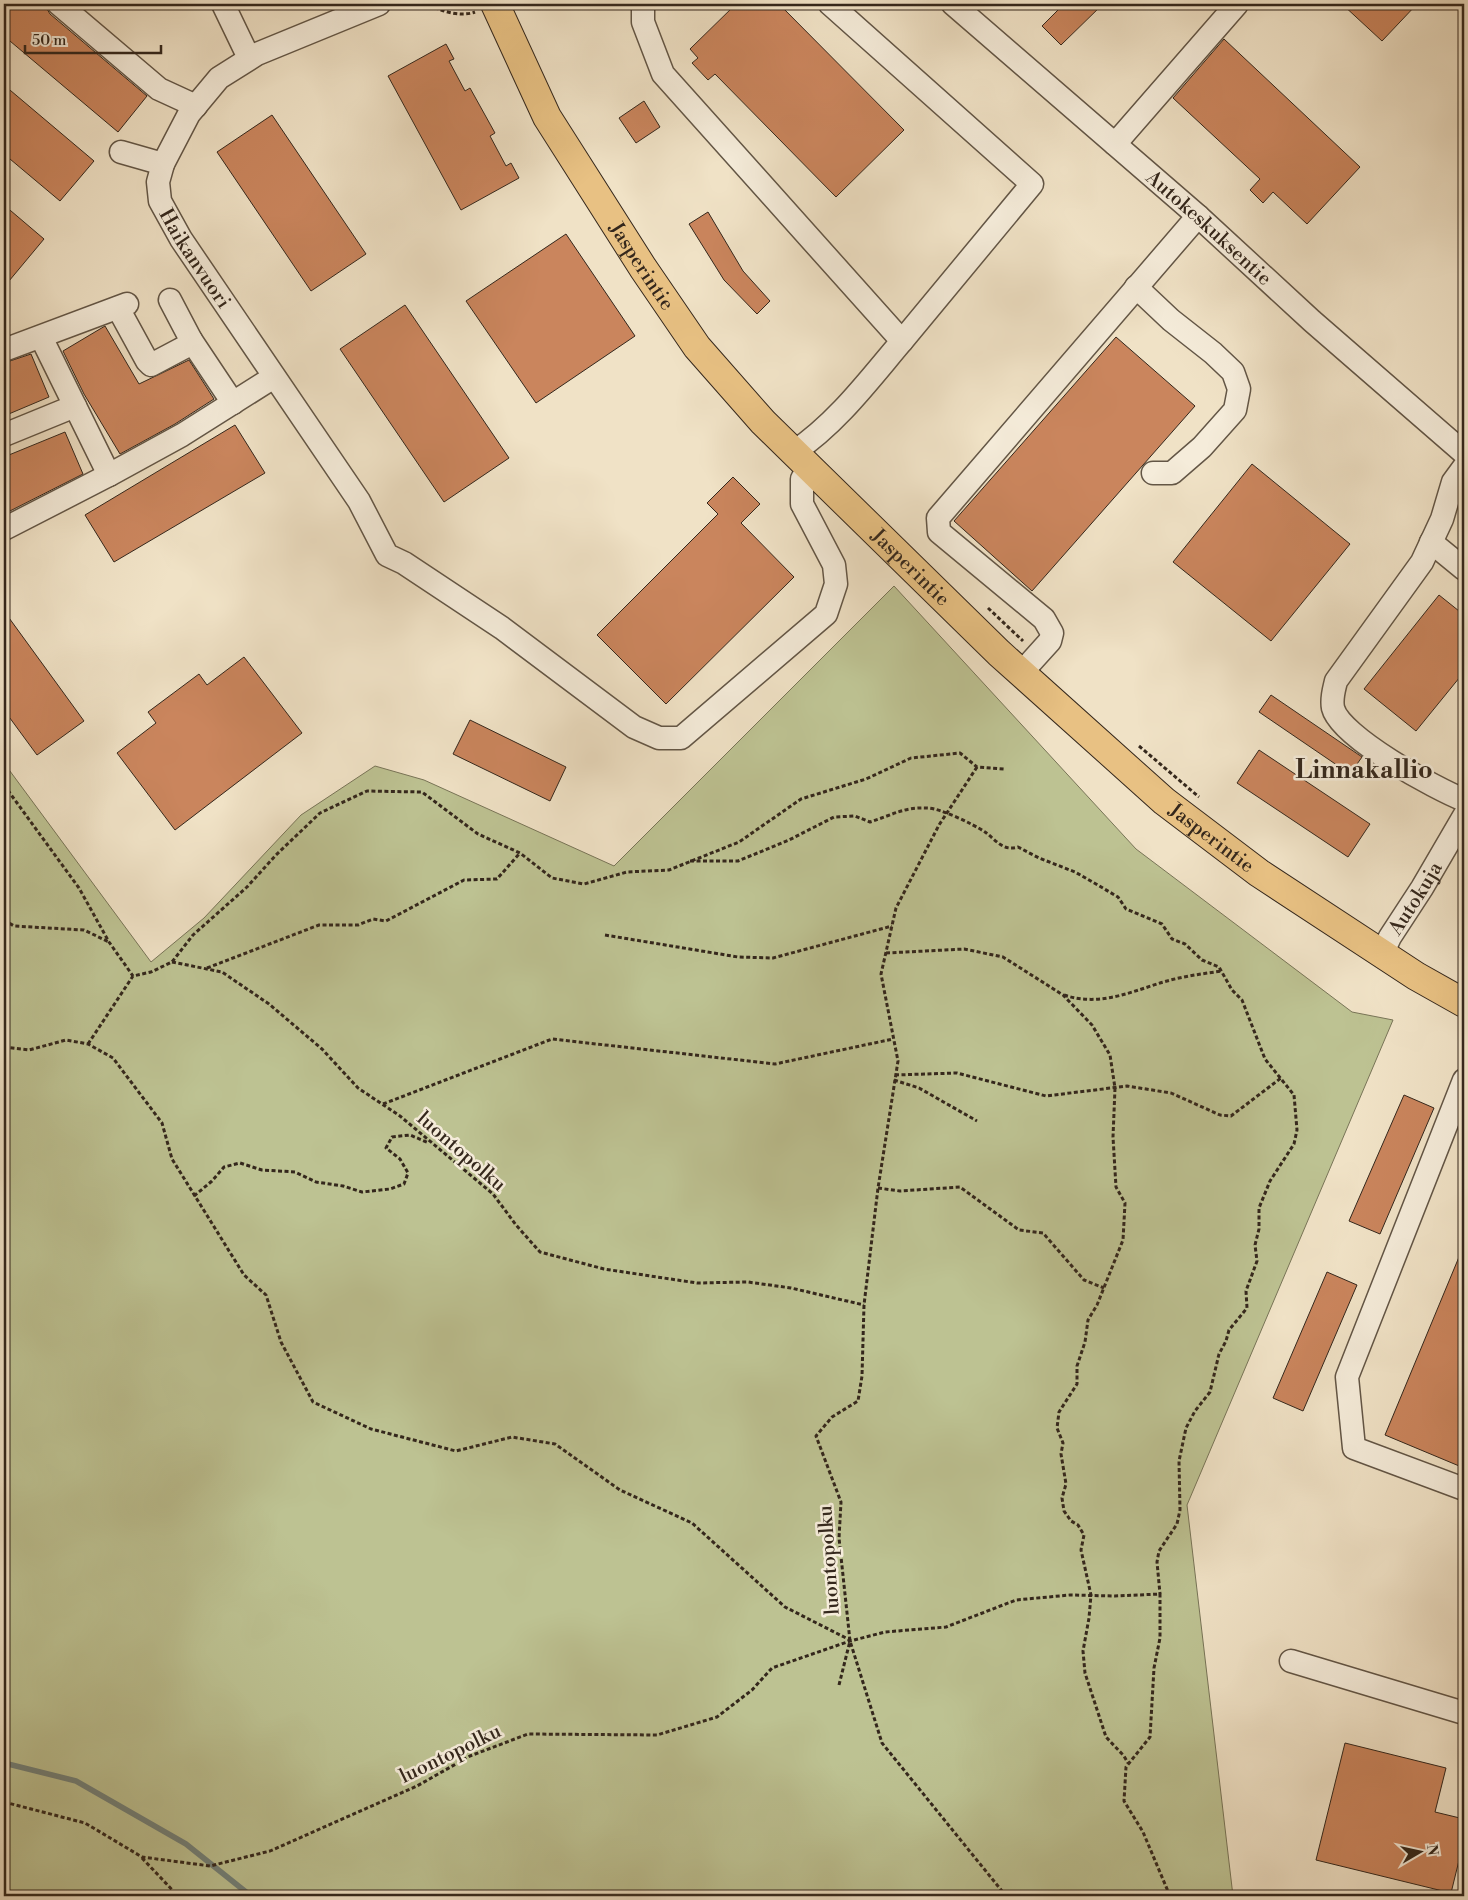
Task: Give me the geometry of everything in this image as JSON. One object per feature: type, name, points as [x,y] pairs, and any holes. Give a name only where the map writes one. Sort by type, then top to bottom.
[{"type":"main road","name":"Jasperintie","points":[[488,7],[547,117],[643,268],[697,348],[763,422],[1021,674],[1164,801],[1259,873],[1416,976],[1464,1003]]},
{"type":"street","points":[[59,4],[159,89],[196,106]]},
{"type":"street","points":[[223,4],[249,58]]},
{"type":"street","name":"Haikanvuori","points":[[380,4],[249,58],[219,78],[189,114],[163,164],[158,182],[160,201],[181,239],[359,501],[387,555],[404,562],[502,628],[634,727],[659,738],[681,738],[826,614],[832,601],[836,584],[834,565],[802,504],[802,460]]},
{"type":"street","points":[[643,4],[643,22],[664,74],[902,341]]},
{"type":"street","points":[[802,460],[811,441],[843,410],[1032,184],[830,4]]},
{"type":"street","name":"Autokeskuksentie","points":[[953,4],[1198,216],[1312,321],[1464,453]]},
{"type":"street","points":[[1114,144],[1237,4]]},
{"type":"street","points":[[121,152],[163,164]]},
{"type":"street","points":[[1021,674],[1050,641],[1052,633],[1044,619],[939,532],[938,518],[1198,216]]},
{"type":"street","points":[[1136,287],[1171,320],[1212,352],[1233,372],[1239,389],[1235,410],[1202,447],[1172,474],[1153,473]]},
{"type":"street","points":[[170,300],[191,340],[233,403]]},
{"type":"street","points":[[4,350],[123,306],[147,361],[151,365],[185,346],[191,340]]},
{"type":"street","points":[[41,336],[109,475]]},
{"type":"street","points":[[4,528],[109,475],[182,435],[274,378]]},
{"type":"street","points":[[4,435],[76,406]]},
{"type":"street","points":[[1464,467],[1452,482],[1442,519],[1422,562],[1336,681],[1332,697],[1333,709],[1345,726],[1370,747],[1435,786],[1464,800]]},
{"type":"street","points":[[1431,542],[1464,569]]},
{"type":"street","name":"Autokuja","points":[[1382,954],[1390,937],[1464,816]]},
{"type":"street","points":[[1464,1080],[1348,1377],[1354,1448],[1464,1489]]},
{"type":"street","points":[[1290,1661],[1464,1713]]},
{"type":"path","points":[[430,4],[454,13],[470,14],[488,7]]},
{"type":"path","points":[[88,1044],[134,976],[151,972],[172,962],[193,935],[246,887],[320,813],[367,792],[422,792],[478,834],[520,853],[552,878],[584,884],[628,872],[668,870],[739,842],[801,799],[866,779],[911,758],[960,753],[977,767],[1004,769]]},
{"type":"path","points":[[864,1305],[878,1188],[898,1061],[881,974],[896,908],[947,813],[977,767]]},
{"type":"path","points":[[4,785],[79,888],[109,942],[134,976]]},
{"type":"path","points":[[690,861],[738,861],[789,840],[834,817],[855,816],[870,822],[904,809],[929,808],[947,813],[985,832],[998,844],[1012,849],[1018,847],[1039,858],[1075,872],[1118,897],[1126,910],[1162,924],[1172,938],[1185,944],[1202,960],[1219,967],[1232,990],[1242,1000],[1265,1059],[1294,1095],[1297,1130],[1294,1144],[1270,1181],[1259,1208],[1260,1229],[1255,1245],[1257,1261],[1246,1291],[1248,1308],[1229,1330],[1219,1354],[1210,1392],[1195,1411],[1186,1428],[1178,1461],[1180,1510],[1177,1524],[1158,1550],[1160,1638],[1154,1668],[1150,1737],[1126,1766],[1124,1801],[1143,1832],[1170,1896]]},
{"type":"path","points":[[205,969],[319,924],[358,925],[373,919],[386,921],[464,880],[497,879],[520,853]]},
{"type":"path","points":[[4,920],[14,926],[84,930],[109,942]]},
{"type":"path","points":[[605,935],[738,957],[773,958],[892,926]]},
{"type":"path","points":[[886,953],[964,949],[1003,957],[1064,995],[1077,999],[1130,994],[1158,983],[1191,975],[1222,971]]},
{"type":"path","name":"luontopolku","points":[[4,1802],[86,1823],[142,1857],[210,1866],[270,1851],[417,1786],[470,1756],[528,1734],[657,1735],[717,1717],[752,1690],[772,1668],[850,1640],[839,1538],[841,1502],[816,1436],[832,1417],[858,1401],[862,1376],[864,1305],[791,1288],[748,1282],[697,1283],[604,1269],[540,1252],[516,1225],[493,1194],[432,1144],[358,1088],[322,1049],[269,1004],[222,972],[172,962]]},
{"type":"path","points":[[1064,995],[1092,1025],[1110,1055],[1115,1088],[1113,1137],[1116,1187],[1125,1203],[1122,1240],[1097,1305],[1088,1320],[1085,1342],[1077,1366],[1077,1384],[1059,1412],[1057,1428],[1063,1443],[1062,1454],[1066,1484],[1062,1498],[1064,1511],[1071,1521],[1078,1525],[1084,1536],[1081,1550],[1091,1595],[1083,1651],[1085,1673],[1106,1737],[1128,1763]]},
{"type":"path","points":[[382,1105],[552,1038],[775,1064],[893,1039]]},
{"type":"path","points":[[4,1047],[29,1050],[66,1040],[88,1044],[113,1058],[162,1122],[172,1159],[244,1276],[266,1295],[281,1342],[314,1402],[371,1429],[456,1451],[512,1437],[555,1444],[620,1490],[692,1523],[785,1607],[850,1640],[885,1632],[946,1627],[1016,1600],[1070,1594],[1160,1594]]},
{"type":"path","points":[[895,1075],[957,1073],[1046,1096],[1127,1086],[1171,1093],[1220,1115],[1232,1116],[1281,1078]]},
{"type":"path","points":[[894,1080],[919,1088],[977,1121]]},
{"type":"path","points":[[194,1196],[212,1181],[224,1167],[240,1163],[262,1170],[295,1172],[316,1182],[343,1186],[362,1192],[390,1190],[404,1184],[408,1174],[400,1159],[386,1148],[392,1137],[410,1135],[432,1144]]},
{"type":"path","points":[[878,1188],[900,1191],[960,1187],[1019,1230],[1043,1233],[1084,1280],[1104,1288]]},
{"type":"path","points":[[839,1685],[850,1640]]},
{"type":"path","points":[[850,1640],[882,1743],[1006,1896]]},
{"type":"path","points":[[142,1857],[178,1896]]},
{"type":"green space","points":[[894,586],[1136,849],[1352,1012],[1393,1020],[1187,1505],[1233,1896],[4,1896],[4,763],[151,962],[204,918],[301,815],[375,766],[424,780],[614,866]]},
{"type":"building","points":[[4,4],[46,4],[50,14],[147,96],[118,132],[4,36]]},
{"type":"building","points":[[736,4],[779,4],[904,130],[836,197],[715,74],[708,80],[692,63],[698,58],[690,49]]},
{"type":"building","points":[[1064,4],[1103,4],[1061,45],[1042,26]]},
{"type":"building","points":[[1342,4],[1417,4],[1382,41]]},
{"type":"building","points":[[1224,39],[1360,167],[1307,224],[1273,192],[1263,203],[1250,190],[1260,179],[1173,98]]},
{"type":"building","points":[[446,44],[454,59],[449,61],[465,91],[470,88],[495,133],[490,136],[506,166],[511,163],[519,178],[461,210],[388,76]]},
{"type":"building","points":[[4,85],[94,161],[60,201],[4,154]]},
{"type":"building","points":[[644,101],[660,127],[636,143],[619,118]]},
{"type":"building","points":[[272,115],[366,254],[311,291],[217,152]]},
{"type":"building","points":[[4,205],[44,239],[4,287]]},
{"type":"building","points":[[708,212],[743,271],[770,301],[757,314],[724,280],[689,224]]},
{"type":"building","points":[[566,234],[635,336],[536,403],[466,301]]},
{"type":"building","points":[[405,305],[509,458],[444,502],[340,349]]},
{"type":"building","points":[[105,326],[139,384],[189,360],[214,399],[175,424],[120,454],[84,394],[63,351]]},
{"type":"building","points":[[1116,337],[1195,406],[1032,591],[954,521]]},
{"type":"building","points":[[31,354],[49,397],[4,416],[4,363]]},
{"type":"building","points":[[235,425],[265,473],[114,562],[85,515]]},
{"type":"building","points":[[65,432],[83,474],[4,514],[4,457]]},
{"type":"building","points":[[1252,464],[1350,544],[1271,641],[1173,562]]},
{"type":"building","points":[[733,477],[760,504],[741,523],[794,577],[666,704],[597,635],[718,514],[707,503]]},
{"type":"building","points":[[1439,595],[1464,615],[1464,672],[1416,731],[1364,689]]},
{"type":"building","points":[[4,611],[84,721],[37,755],[4,710]]},
{"type":"building","points":[[244,657],[302,733],[175,830],[117,753],[156,723],[148,712],[199,674],[207,685]]},
{"type":"building","points":[[1271,695],[1362,757],[1350,774],[1259,712]]},
{"type":"building","points":[[470,720],[566,767],[550,801],[453,754]]},
{"type":"building","points":[[1259,750],[1370,824],[1348,857],[1237,783]]},
{"type":"building","points":[[1404,1095],[1434,1108],[1380,1234],[1349,1221]]},
{"type":"building","points":[[1464,1245],[1464,1468],[1385,1435]]},
{"type":"building","points":[[1327,1272],[1357,1285],[1303,1411],[1273,1398]]},
{"type":"building","points":[[1345,1743],[1446,1768],[1435,1812],[1464,1819],[1464,1840],[1451,1893],[1316,1860]]},
{"type":"waterway","points":[[4,1763],[76,1781],[186,1844],[251,1896]]},
{"type":"district","name":"Linnakallio","points":[[1364,769]]}]
